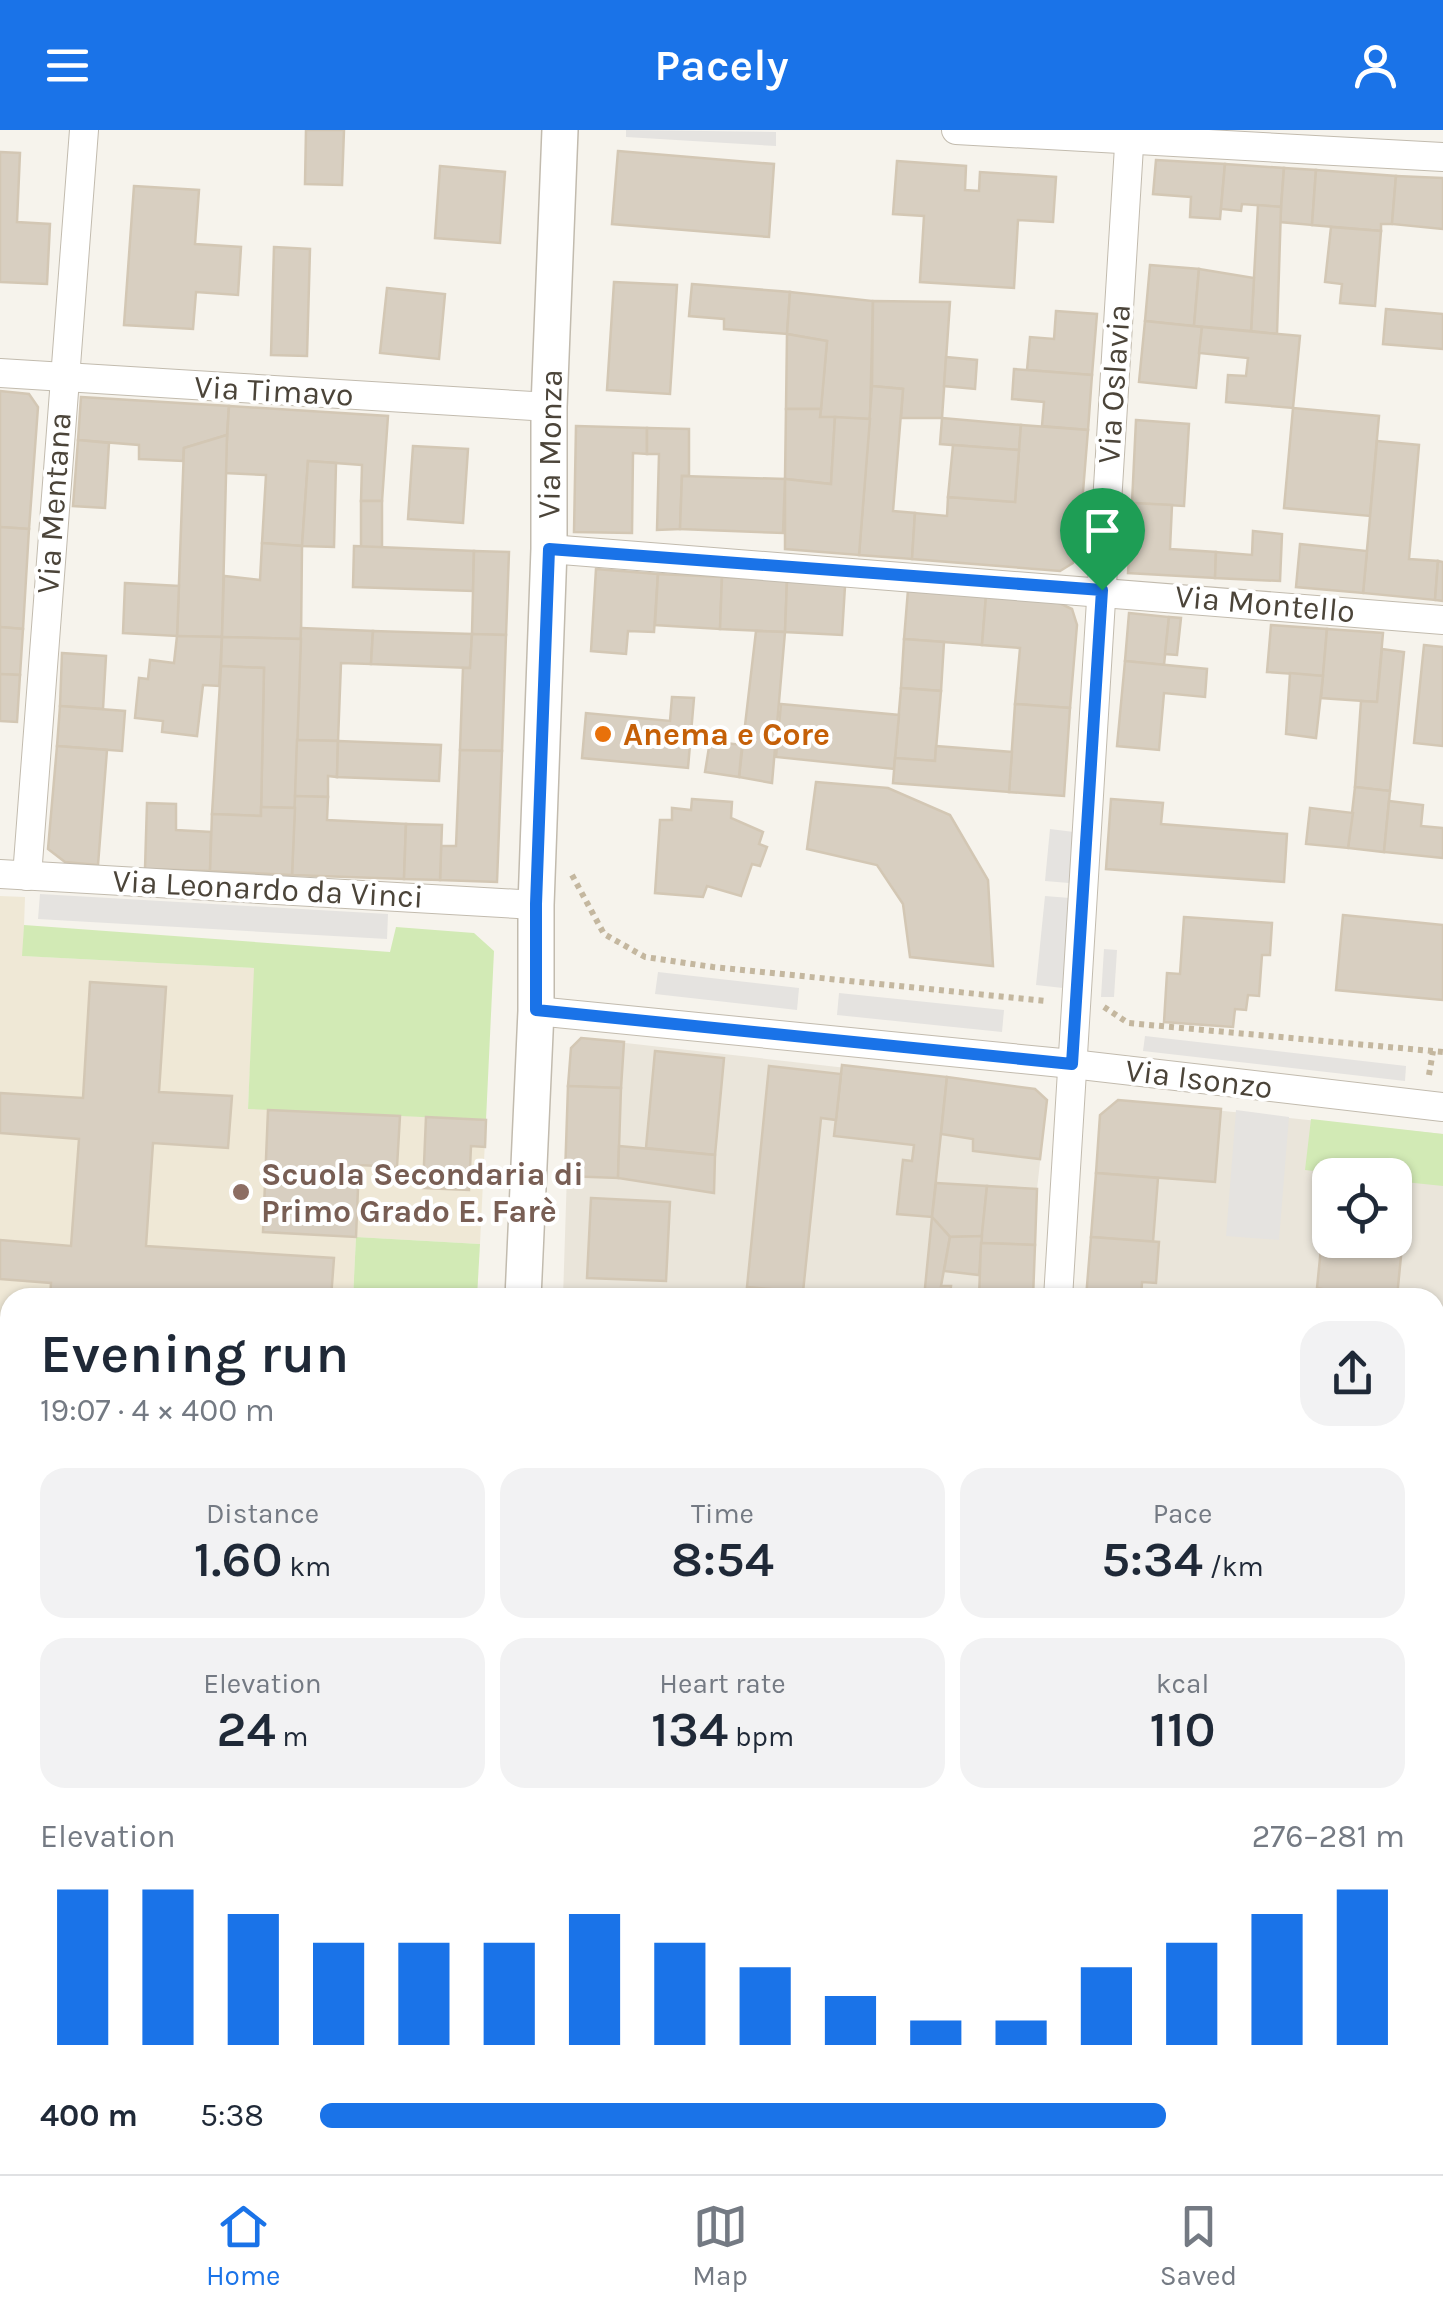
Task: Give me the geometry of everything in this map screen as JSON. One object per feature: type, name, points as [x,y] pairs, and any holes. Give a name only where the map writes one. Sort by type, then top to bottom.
[{"type":"street","name":"Via Mentana","points":[[14,875],[84,130]]},
{"type":"street","name":"Via Monza","points":[[524,1288],[536,1010],[549,549],[549,407],[560,130]]},
{"type":"street","points":[[956,130],[1130,135],[1443,157]]},
{"type":"street","name":"Via Oslavia","points":[[1059,1288],[1130,135]]},
{"type":"street","name":"Via Timavo","points":[[0,373],[549,407]]},
{"type":"street","name":"Via Montello","points":[[549,549],[1443,620]]},
{"type":"street","name":"Via Leonardo da Vinci","points":[[14,875],[536,904]]},
{"type":"street","name":"Via Isonzo","points":[[536,1010],[1072,1064],[1443,1107]]},
{"type":"path","points":[[538,863],[566,864],[604,934],[645,957],[1108,1007],[1128,1023],[1443,1052]]},
{"type":"shaded area","points":[[626,130],[776,132],[776,146],[626,137]]},
{"type":"shaded area","points":[[1050,829],[1074,832],[1069,883],[1045,881]]},
{"type":"shaded area","points":[[40,894],[388,914],[387,939],[38,919]]},
{"type":"shaded area","name":"Scuola Secondaria di Primo Grado E. Farè","points":[[0,896],[25,897],[23,956],[255,968],[248,1108],[486,1120],[480,1244],[356,1237],[353,1288],[0,1288]]},
{"type":"shaded area","points":[[1045,896],[1070,898],[1063,988],[1036,985]]},
{"type":"shaded area","points":[[1104,949],[1117,950],[1114,997],[1101,997]]},
{"type":"shaded area","points":[[658,972],[799,988],[797,1010],[655,994]]},
{"type":"shaded area","points":[[839,993],[1004,1010],[1002,1032],[837,1015]]},
{"type":"shaded area","points":[[1145,1036],[1406,1066],[1405,1081],[1143,1051]]},
{"type":"shaded area","points":[[581,1038],[1034,1089],[1047,1100],[1037,1189],[1033,1288],[563,1288],[571,1048]]},
{"type":"shaded area","points":[[1118,1100],[1443,1134],[1443,1288],[1087,1288],[1100,1115]]},
{"type":"shaded area","points":[[1236,1110],[1289,1117],[1279,1240],[1226,1236]]},
{"type":"green space","points":[[24,925],[390,952],[396,927],[474,933],[494,951],[486,1120],[248,1109],[254,968],[22,956]]},
{"type":"green space","points":[[1311,1119],[1443,1134],[1443,1186],[1412,1183],[1412,1158],[1312,1158],[1312,1171],[1305,1170]]},
{"type":"green space","points":[[356,1237],[480,1244],[478,1288],[353,1288]]},
{"type":"building","points":[[306,130],[344,130],[342,185],[305,184]]},
{"type":"building","points":[[618,151],[774,164],[769,237],[612,224]]},
{"type":"building","points":[[0,152],[20,153],[17,222],[50,224],[47,284],[0,282]]},
{"type":"building","points":[[1156,160],[1225,164],[1220,219],[1190,217],[1191,197],[1153,194]]},
{"type":"building","points":[[897,161],[966,166],[965,190],[979,191],[980,172],[1056,177],[1053,222],[1018,220],[1014,288],[920,282],[924,216],[893,214]]},
{"type":"building","points":[[1225,164],[1284,168],[1281,207],[1242,204],[1241,211],[1221,209]]},
{"type":"building","points":[[440,166],[505,172],[500,243],[435,238]]},
{"type":"building","points":[[1284,168],[1316,170],[1312,225],[1280,222]]},
{"type":"building","points":[[1316,170],[1396,176],[1392,224],[1381,224],[1381,231],[1312,225]]},
{"type":"building","points":[[1396,176],[1443,178],[1443,229],[1392,224]]},
{"type":"building","points":[[134,186],[199,190],[195,244],[241,247],[238,295],[196,292],[193,329],[124,325]]},
{"type":"building","points":[[1258,205],[1281,207],[1277,334],[1251,331]]},
{"type":"building","points":[[1331,227],[1381,231],[1375,306],[1340,303],[1342,284],[1325,282]]},
{"type":"building","points":[[274,247],[310,249],[307,356],[271,355]]},
{"type":"building","points":[[1150,265],[1199,269],[1194,326],[1145,321]]},
{"type":"building","points":[[1199,269],[1254,278],[1251,331],[1194,326]]},
{"type":"building","points":[[614,282],[677,285],[670,394],[607,390]]},
{"type":"building","points":[[692,284],[790,292],[787,334],[724,329],[724,319],[689,316]]},
{"type":"building","points":[[387,288],[445,294],[439,359],[380,353]]},
{"type":"building","points":[[790,292],[873,301],[870,419],[820,417],[827,341],[787,334]]},
{"type":"building","points":[[873,301],[950,302],[942,418],[901,418],[903,389],[872,386]]},
{"type":"building","points":[[1386,309],[1443,314],[1443,349],[1383,344]]},
{"type":"building","points":[[1056,311],[1097,314],[1092,375],[1027,370],[1030,337],[1054,339]]},
{"type":"building","points":[[1145,321],[1202,327],[1196,388],[1139,382]]},
{"type":"building","points":[[1202,327],[1300,336],[1293,408],[1226,402],[1228,375],[1246,376],[1248,358],[1199,353]]},
{"type":"building","points":[[787,334],[827,341],[821,409],[786,409]]},
{"type":"building","points":[[946,357],[977,360],[975,389],[944,386]]},
{"type":"building","points":[[1014,369],[1092,375],[1088,430],[1042,426],[1044,402],[1012,399]]},
{"type":"building","points":[[872,386],[903,389],[893,511],[915,513],[912,559],[859,555]]},
{"type":"building","points":[[0,391],[29,394],[38,407],[29,529],[0,527]]},
{"type":"building","points":[[81,397],[229,406],[227,435],[184,448],[183,461],[139,459],[139,445],[78,440]]},
{"type":"building","points":[[229,406],[388,416],[382,501],[361,501],[362,465],[308,461],[302,546],[262,543],[266,475],[225,473]]},
{"type":"building","points":[[1293,408],[1379,416],[1370,516],[1284,508]]},
{"type":"building","points":[[786,409],[821,409],[820,417],[835,417],[831,484],[785,479]]},
{"type":"building","points":[[835,417],[870,419],[859,555],[785,549],[785,479],[831,484]]},
{"type":"building","points":[[942,418],[1021,425],[1019,450],[940,444]]},
{"type":"building","points":[[1136,420],[1189,424],[1184,506],[1132,503]]},
{"type":"building","points":[[1021,425],[1088,430],[1079,541],[1073,563],[1060,571],[912,559],[915,513],[947,516],[948,497],[1015,502]]},
{"type":"building","points":[[576,426],[647,428],[647,454],[633,453],[632,533],[574,532]]},
{"type":"building","points":[[647,428],[689,429],[689,476],[682,476],[680,529],[657,530],[659,454],[647,454]]},
{"type":"building","points":[[227,435],[222,637],[177,636],[184,448]]},
{"type":"building","points":[[78,440],[109,443],[105,508],[73,506]]},
{"type":"building","points":[[1377,441],[1419,445],[1409,559],[1438,561],[1435,600],[1363,593]]},
{"type":"building","points":[[953,445],[1019,450],[1015,502],[948,497]]},
{"type":"building","points":[[413,446],[468,449],[463,523],[408,519]]},
{"type":"building","points":[[308,461],[336,463],[334,547],[302,546]]},
{"type":"building","points":[[682,476],[785,479],[783,533],[680,529]]},
{"type":"building","points":[[361,501],[382,501],[382,548],[361,547]]},
{"type":"building","points":[[1132,503],[1172,505],[1170,549],[1216,552],[1215,578],[1128,573]]},
{"type":"building","points":[[0,527],[29,529],[23,629],[0,627]]},
{"type":"building","points":[[1253,531],[1282,534],[1280,581],[1215,578],[1216,552],[1252,555]]},
{"type":"building","points":[[262,543],[302,546],[301,639],[222,637],[224,576],[260,580]]},
{"type":"building","points":[[1300,544],[1367,551],[1363,593],[1296,587]]},
{"type":"building","points":[[354,546],[474,551],[473,591],[353,587]]},
{"type":"building","points":[[474,551],[509,552],[506,635],[472,634]]},
{"type":"building","points":[[1438,561],[1443,562],[1443,601],[1435,600]]},
{"type":"building","points":[[596,569],[658,574],[654,632],[628,631],[626,654],[591,651]]},
{"type":"building","points":[[658,574],[722,577],[720,629],[655,625]]},
{"type":"building","points":[[722,577],[787,580],[785,632],[720,629]]},
{"type":"building","points":[[787,580],[845,586],[842,635],[785,632]]},
{"type":"building","points":[[125,583],[179,586],[177,636],[123,633]]},
{"type":"building","points":[[908,590],[986,596],[982,645],[904,639]]},
{"type":"building","points":[[986,596],[1057,602],[1072,609],[1077,625],[1070,708],[1015,704],[1020,648],[982,645]]},
{"type":"building","points":[[1129,613],[1169,617],[1164,665],[1125,661]]},
{"type":"building","points":[[1169,617],[1181,618],[1177,655],[1165,654]]},
{"type":"building","points":[[1271,625],[1327,629],[1323,676],[1267,672]]},
{"type":"building","points":[[0,627],[23,629],[20,675],[0,674]]},
{"type":"building","points":[[301,628],[373,631],[371,664],[341,663],[338,741],[297,740]]},
{"type":"building","points":[[1327,629],[1383,633],[1377,702],[1321,698]]},
{"type":"building","points":[[373,631],[472,634],[470,668],[371,664]]},
{"type":"building","points":[[756,631],[785,632],[772,783],[739,777]]},
{"type":"building","points":[[472,634],[506,635],[502,751],[460,750],[463,668],[470,668]]},
{"type":"building","points":[[177,636],[222,637],[219,686],[203,685],[197,736],[162,732],[163,721],[135,718],[139,678],[148,679],[150,660],[174,663]]},
{"type":"building","points":[[222,637],[301,639],[295,808],[261,807],[264,668],[221,666]]},
{"type":"building","points":[[904,639],[944,642],[941,691],[901,688]]},
{"type":"building","points":[[1424,645],[1443,647],[1443,746],[1414,743]]},
{"type":"building","points":[[1382,649],[1404,652],[1390,791],[1355,787],[1361,701],[1377,702]]},
{"type":"building","points":[[62,653],[106,656],[103,709],[60,706]]},
{"type":"building","points":[[1125,661],[1207,669],[1205,697],[1164,693],[1159,750],[1117,746]]},
{"type":"building","points":[[221,666],[264,668],[261,816],[212,814]]},
{"type":"building","points":[[1290,673],[1323,676],[1316,738],[1286,734]]},
{"type":"building","points":[[0,674],[20,675],[17,722],[0,721]]},
{"type":"building","points":[[901,688],[941,691],[935,761],[895,758]]},
{"type":"building","points":[[672,697],[694,698],[688,768],[582,758],[586,713],[670,721]]},
{"type":"building","points":[[781,704],[899,715],[894,769],[776,757]]},
{"type":"building","points":[[1015,704],[1070,708],[1064,796],[1009,792]]},
{"type":"building","points":[[60,706],[125,711],[122,751],[57,746]]},
{"type":"building","points":[[297,740],[338,741],[337,777],[328,776],[328,797],[295,796]]},
{"type":"building","points":[[338,741],[441,745],[439,781],[337,777]]},
{"type":"building","points":[[710,741],[742,745],[739,777],[705,772]]},
{"type":"building","points":[[57,746],[107,750],[98,865],[65,862],[48,849]]},
{"type":"building","points":[[936,746],[1012,752],[1009,792],[893,783],[895,758],[935,761]]},
{"type":"building","points":[[460,750],[502,751],[497,882],[440,880],[441,846],[456,846]]},
{"type":"building","points":[[816,782],[888,788],[950,815],[988,880],[993,966],[910,957],[903,904],[877,865],[807,849]]},
{"type":"building","points":[[1355,787],[1390,791],[1384,852],[1348,848]]},
{"type":"building","points":[[295,796],[328,797],[327,820],[406,824],[404,879],[292,875]]},
{"type":"building","points":[[692,799],[732,802],[731,818],[763,832],[759,844],[767,847],[760,866],[752,864],[741,896],[707,886],[703,897],[655,893],[660,820],[672,820],[672,808],[691,810]]},
{"type":"building","points":[[1111,799],[1163,803],[1161,824],[1287,834],[1284,882],[1106,869]]},
{"type":"building","points":[[1389,801],[1423,805],[1421,826],[1443,828],[1443,858],[1384,852]]},
{"type":"building","points":[[147,803],[176,804],[176,830],[211,832],[210,871],[145,869]]},
{"type":"building","points":[[261,807],[295,808],[292,875],[210,871],[212,814],[261,816]]},
{"type":"building","points":[[1310,808],[1353,813],[1348,848],[1306,844]]},
{"type":"building","points":[[406,824],[442,825],[440,880],[404,879]]},
{"type":"building","points":[[1343,915],[1443,925],[1443,1000],[1336,990]]},
{"type":"building","points":[[1184,917],[1272,923],[1270,955],[1262,955],[1259,996],[1248,995],[1246,1010],[1235,1009],[1233,1027],[1164,1022],[1167,973],[1180,974]]},
{"type":"building","points":[[90,982],[166,987],[159,1092],[232,1096],[228,1148],[153,1143],[146,1246],[334,1258],[332,1288],[51,1288],[51,1283],[0,1279],[0,1240],[71,1246],[79,1139],[0,1133],[0,1093],[83,1098]]},
{"type":"building","points":[[581,1038],[624,1042],[621,1088],[568,1086],[571,1048]]},
{"type":"building","points":[[655,1051],[724,1058],[715,1155],[646,1148]]},
{"type":"building","points":[[842,1065],[947,1077],[932,1217],[897,1214],[903,1160],[912,1161],[914,1145],[834,1136]]},
{"type":"building","points":[[769,1066],[841,1074],[836,1120],[821,1118],[803,1288],[747,1287]]},
{"type":"building","points":[[947,1077],[1035,1089],[1047,1100],[1040,1159],[973,1151],[973,1139],[941,1134]]},
{"type":"building","points":[[568,1086],[621,1088],[618,1178],[565,1176]]},
{"type":"building","points":[[1118,1100],[1221,1109],[1215,1182],[1096,1173],[1100,1115]]},
{"type":"building","points":[[268,1110],[400,1116],[397,1167],[359,1165],[356,1237],[263,1232]]},
{"type":"building","points":[[426,1117],[486,1120],[485,1147],[471,1146],[469,1190],[423,1188]]},
{"type":"building","points":[[619,1146],[715,1155],[714,1193],[618,1178]]},
{"type":"building","points":[[1096,1173],[1158,1178],[1153,1242],[1091,1237]]},
{"type":"building","points":[[936,1183],[987,1186],[982,1236],[950,1237],[932,1217]]},
{"type":"building","points":[[987,1186],[1037,1189],[1035,1245],[981,1243]]},
{"type":"building","points":[[591,1198],[670,1202],[666,1281],[587,1278]]},
{"type":"building","points":[[932,1217],[950,1237],[941,1286],[951,1288],[925,1288]]},
{"type":"building","points":[[982,1236],[979,1275],[944,1271],[950,1237]]},
{"type":"building","points":[[1091,1237],[1159,1242],[1156,1283],[1142,1282],[1142,1288],[1087,1288]]},
{"type":"building","points":[[981,1243],[1035,1245],[1033,1288],[979,1288]]},
{"type":"building","points":[[1320,1258],[1401,1258],[1398,1288],[1317,1288]]},
{"type":"place","name":"Anema e Core","points":[[603,734]]},
{"type":"place","name":"Scuola Secondaria di Primo Grado E. Farè","points":[[241,1192]]},
{"type":"route","points":[[549,549],[1102,590],[1072,1064],[536,1010],[549,549]]}]
